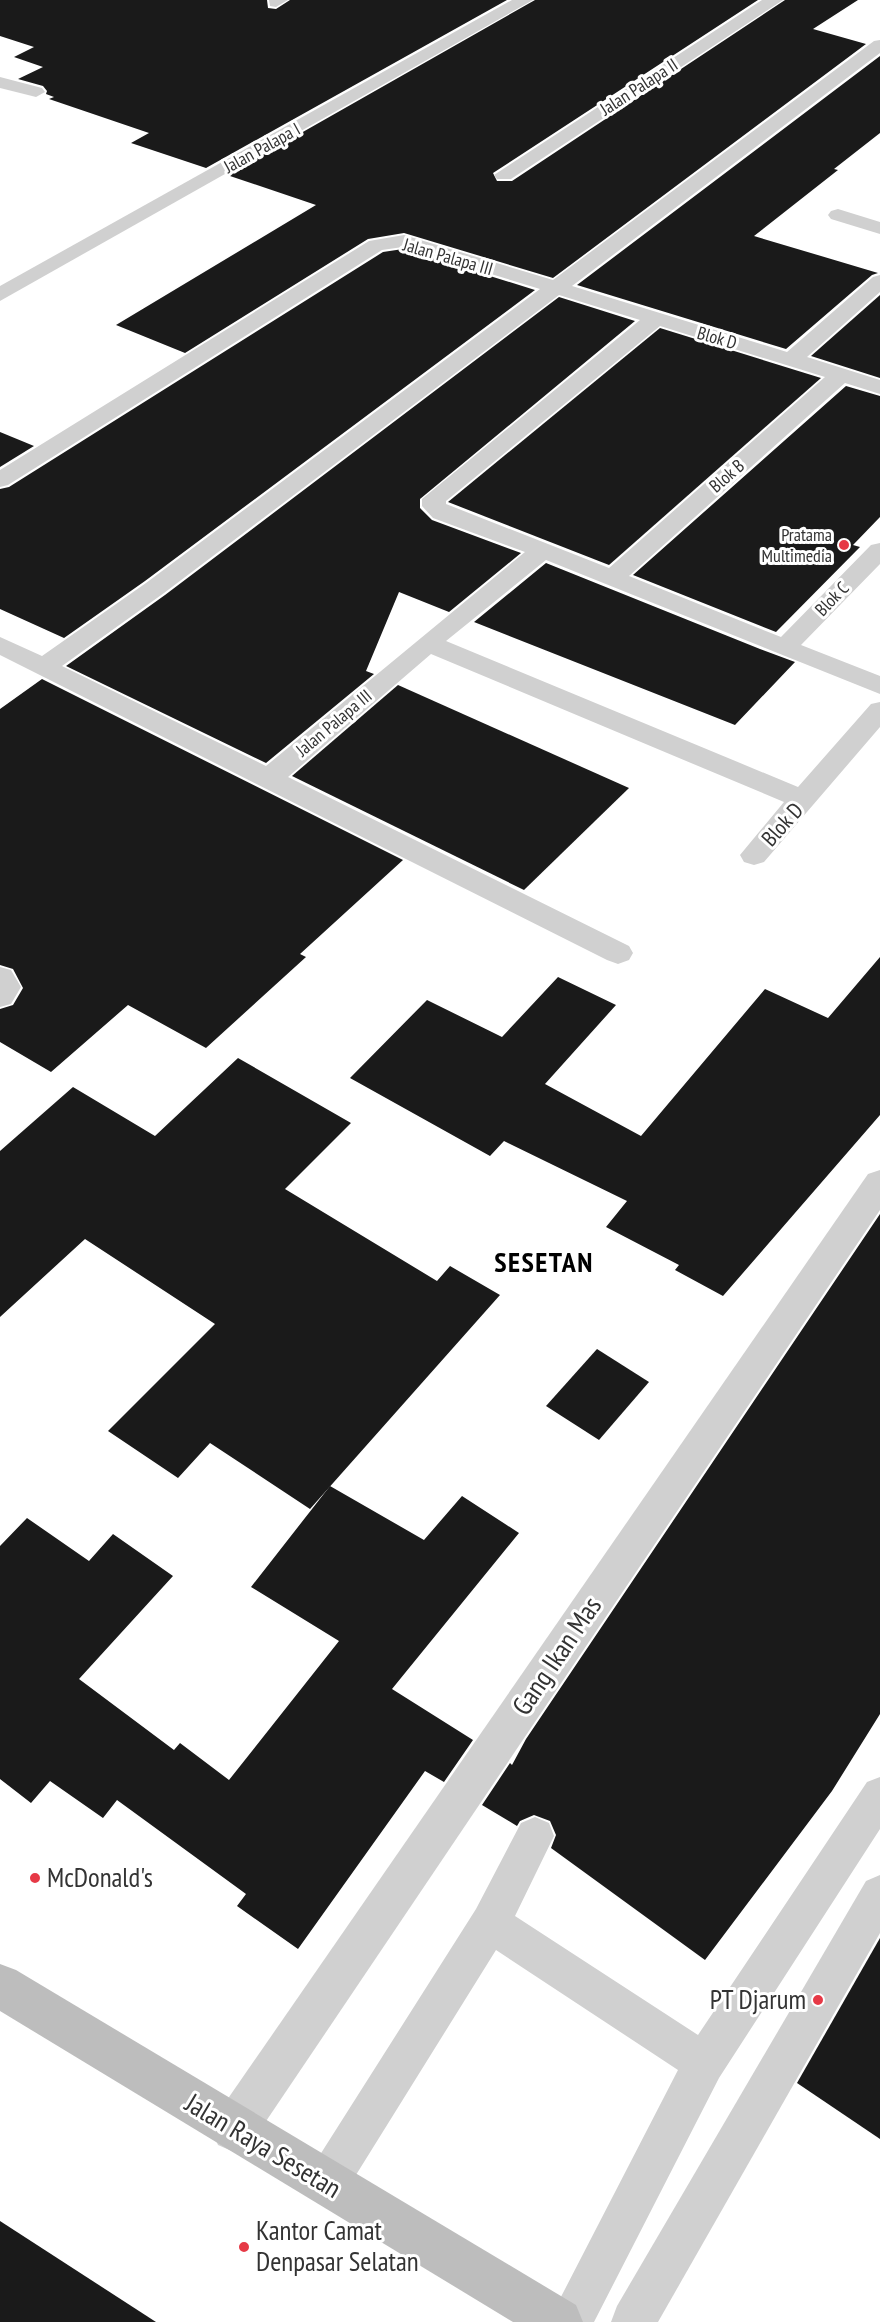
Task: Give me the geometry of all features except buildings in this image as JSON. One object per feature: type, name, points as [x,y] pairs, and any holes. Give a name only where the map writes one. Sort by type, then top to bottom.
[{"type":"main road","name":"Jalan Raya Sesetan","points":[[0,1986],[326,2184],[560,2322]]},
{"type":"street","name":"Jalan Palapa I","points":[[0,295],[524,0]]},
{"type":"street","name":"Jalan Palapa II","points":[[504,175],[774,0]]},
{"type":"street","points":[[43,667],[155,588],[880,45]]},
{"type":"street","points":[[0,82],[36,92]]},
{"type":"street","points":[[838,215],[880,228]]},
{"type":"street","name":"Jalan Palapa III","points":[[0,480],[376,245],[404,241],[554,289]]},
{"type":"street","points":[[792,359],[880,281]]},
{"type":"street","name":"Blok D","points":[[554,289],[880,387]]},
{"type":"street","points":[[654,320],[434,499],[434,506],[442,513],[543,550],[880,686]]},
{"type":"street","name":"Blok B","points":[[612,578],[842,374]]},
{"type":"street","name":"Jalan Palapa III","points":[[267,780],[428,642],[543,550]]},
{"type":"street","name":"Blok C","points":[[784,648],[880,550]]},
{"type":"street","points":[[428,642],[804,800]]},
{"type":"street","points":[[0,645],[618,953]]},
{"type":"street","name":"Blok D","points":[[754,855],[880,710]]},
{"type":"street","points":[[0,978],[6,987],[0,996]]},
{"type":"street","name":"Gang Ikan Mas","points":[[234,2128],[880,1184]]},
{"type":"lane","points":[[570,2322],[704,2063],[880,1795]]},
{"type":"lane","points":[[326,2184],[450,1983],[490,1923],[535,1836]]},
{"type":"lane","points":[[633,2322],[880,1895]]},
{"type":"lane","points":[[490,1923],[704,2063]]},
{"type":"place","name":"Pratama Multimedia","points":[[844,545]]},
{"type":"place","name":"McDonald's","points":[[35,1878]]},
{"type":"place","name":"PT Djarum","points":[[818,2000]]},
{"type":"place","name":"Kantor Camat Denpasar Selatan","points":[[244,2247]]},
{"type":"district","name":"SESETAN","points":[[544,1262]]}]
